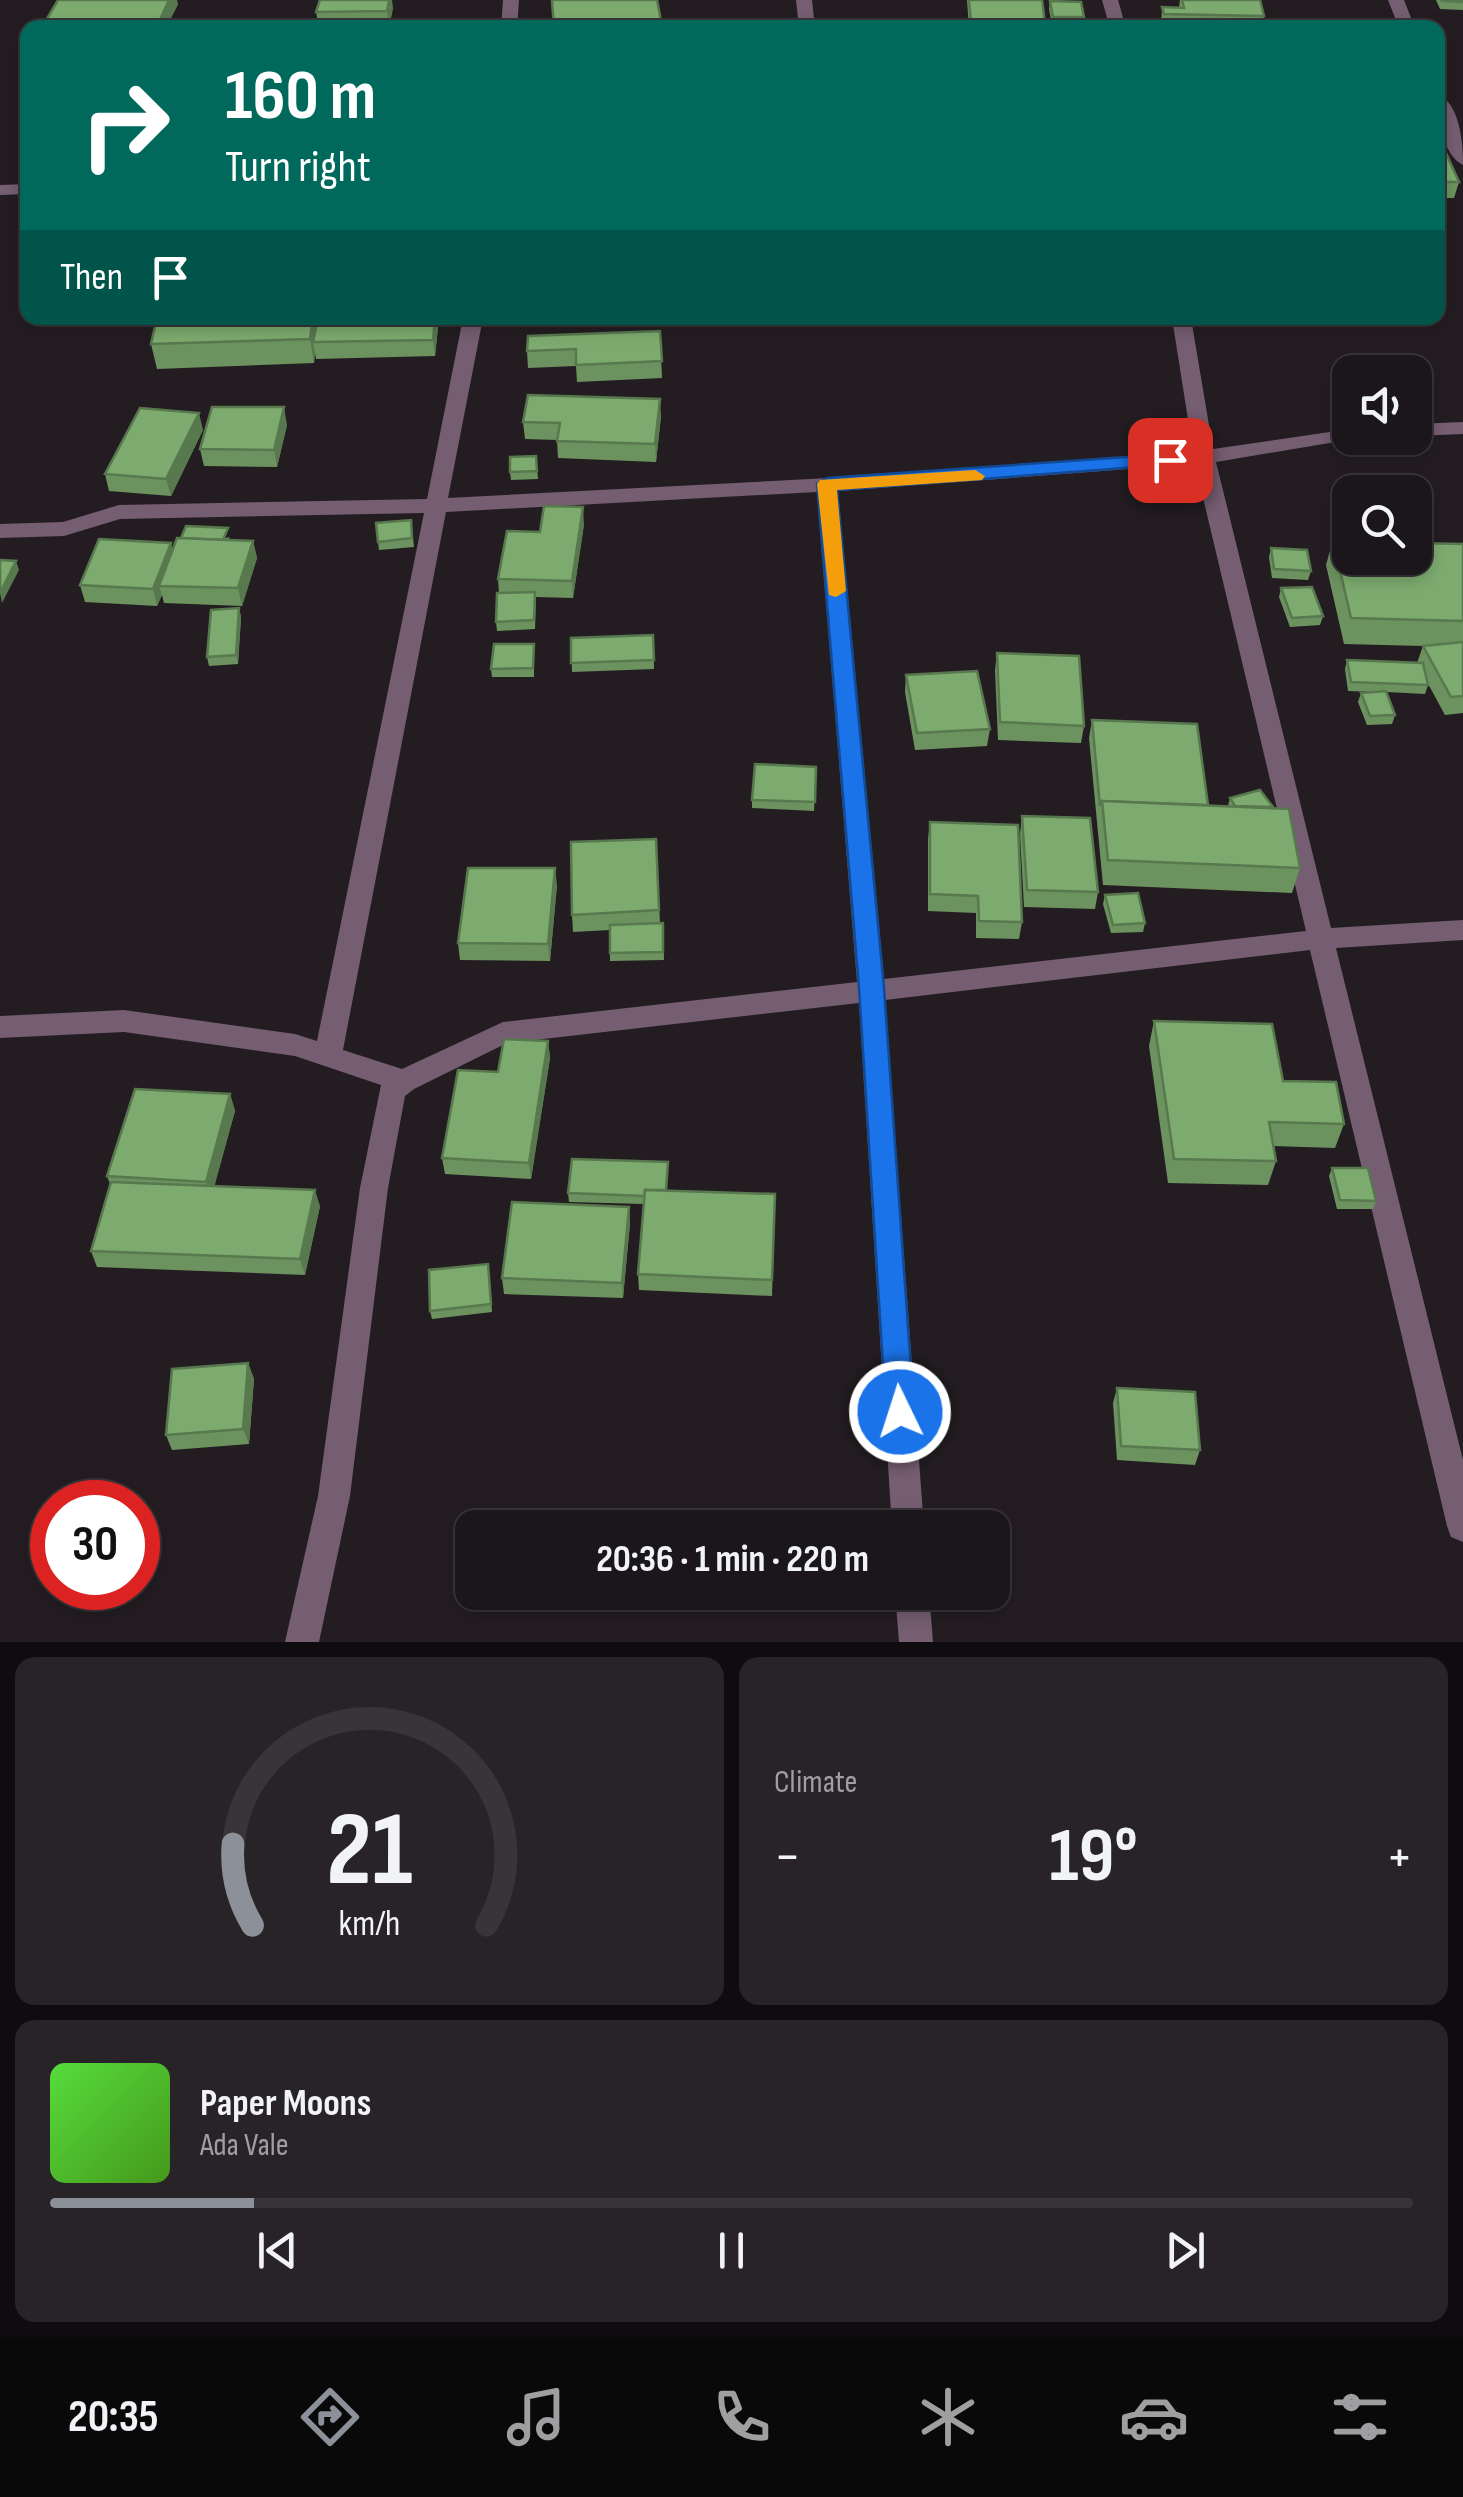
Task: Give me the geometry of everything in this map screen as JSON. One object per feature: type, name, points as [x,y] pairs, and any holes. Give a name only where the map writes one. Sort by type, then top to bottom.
[{"type":"street","points":[[1455,122],[1463,160]]},
{"type":"street","points":[[328,1056],[472,325]]},
{"type":"street","points":[[1182,325],[1204,456],[1463,1526]]},
{"type":"street","points":[[1432,429],[1463,428]]},
{"type":"street","points":[[0,531],[64,529],[119,512],[345,510],[827,484],[1204,456],[1332,438]]},
{"type":"street","points":[[827,484],[872,988],[907,1510]]},
{"type":"street","points":[[302,1642],[334,1496],[378,1168],[392,1092],[404,1080],[504,1033],[1321,939],[1463,930]]},
{"type":"street","points":[[0,1027],[124,1021],[295,1045],[404,1080]]},
{"type":"street","points":[[913,1610],[916,1642]]},
{"type":"building","points":[[58,0],[169,0],[160,20],[46,20]]},
{"type":"building","points":[[320,0],[389,0],[387,11],[316,12]]},
{"type":"building","points":[[552,0],[657,0],[661,20],[553,20]]},
{"type":"building","points":[[969,0],[1042,0],[1044,20],[971,20]]},
{"type":"building","points":[[1182,0],[1260,0],[1264,16],[1164,14],[1162,7],[1184,8]]},
{"type":"building","points":[[1050,1],[1081,2],[1084,17],[1053,17]]},
{"type":"building","points":[[1445,151],[1459,182],[1445,182]]},
{"type":"building","points":[[155,325],[312,325],[310,339],[151,344]]},
{"type":"building","points":[[317,325],[434,325],[433,340],[313,342]]},
{"type":"building","points":[[660,331],[662,361],[576,365],[576,349],[527,351],[528,336]]},
{"type":"building","points":[[528,395],[660,399],[655,444],[557,441],[560,423],[523,422]]},
{"type":"building","points":[[212,407],[284,407],[274,450],[200,449]]},
{"type":"building","points":[[140,408],[199,413],[166,479],[105,474]]},
{"type":"building","points":[[536,456],[537,471],[510,472],[510,457]]},
{"type":"building","points":[[544,506],[583,507],[572,581],[498,579],[507,531],[540,532]]},
{"type":"building","points":[[411,520],[412,538],[378,542],[376,523]]},
{"type":"building","points":[[186,526],[228,528],[223,540],[181,538]]},
{"type":"building","points":[[177,538],[253,541],[238,588],[159,586]]},
{"type":"building","points":[[99,539],[171,543],[153,589],[80,585]]},
{"type":"building","points":[[1432,543],[1463,544],[1463,621],[1351,618],[1341,575],[1432,575]]},
{"type":"building","points":[[1271,548],[1307,550],[1311,571],[1274,569]]},
{"type":"building","points":[[0,560],[16,561],[0,593]]},
{"type":"building","points":[[1312,587],[1323,616],[1292,618],[1281,588]]},
{"type":"building","points":[[535,592],[534,620],[496,622],[497,593]]},
{"type":"building","points":[[239,608],[236,655],[207,657],[211,610]]},
{"type":"building","points":[[653,635],[654,660],[571,663],[571,638]]},
{"type":"building","points":[[1463,642],[1463,696],[1451,697],[1423,646]]},
{"type":"building","points":[[494,644],[534,644],[533,668],[491,669]]},
{"type":"building","points":[[997,653],[1079,656],[1084,726],[1000,722]]},
{"type":"building","points":[[1347,660],[1423,663],[1428,685],[1351,682]]},
{"type":"building","points":[[977,671],[990,729],[917,733],[906,675]]},
{"type":"building","points":[[1386,691],[1395,715],[1370,716],[1361,693]]},
{"type":"building","points":[[1092,720],[1197,724],[1208,805],[1102,801],[1100,806]]},
{"type":"building","points":[[755,764],[816,767],[815,802],[752,800]]},
{"type":"building","points":[[1260,790],[1273,807],[1235,806],[1230,798]]},
{"type":"building","points":[[1102,801],[1289,809],[1300,868],[1108,860]]},
{"type":"building","points":[[1022,816],[1090,818],[1098,892],[1027,890]]},
{"type":"building","points":[[930,822],[1018,825],[1022,922],[979,921],[978,896],[930,894]]},
{"type":"building","points":[[656,839],[659,910],[572,915],[571,842]]},
{"type":"building","points":[[468,868],[555,868],[548,944],[458,943]]},
{"type":"building","points":[[1138,893],[1145,923],[1113,925],[1105,895]]},
{"type":"building","points":[[663,923],[663,952],[610,953],[610,925]]},
{"type":"building","points":[[1154,1021],[1272,1024],[1283,1081],[1336,1082],[1344,1124],[1269,1122],[1276,1161],[1174,1159]]},
{"type":"building","points":[[504,1039],[548,1041],[529,1163],[442,1158],[458,1070],[498,1072]]},
{"type":"building","points":[[135,1089],[230,1094],[206,1182],[107,1176]]},
{"type":"building","points":[[572,1159],[668,1162],[666,1190],[645,1190],[645,1196],[568,1193]]},
{"type":"building","points":[[1332,1168],[1368,1168],[1376,1201],[1340,1200]]},
{"type":"building","points":[[111,1182],[315,1190],[300,1259],[91,1251]]},
{"type":"building","points":[[645,1190],[775,1194],[772,1280],[638,1274]]},
{"type":"building","points":[[512,1202],[629,1207],[622,1283],[502,1278]]},
{"type":"building","points":[[488,1264],[491,1304],[430,1311],[429,1270]]},
{"type":"building","points":[[248,1363],[243,1429],[166,1435],[172,1369]]},
{"type":"building","points":[[1117,1388],[1195,1392],[1200,1450],[1121,1446]]},
{"type":"slow traffic","points":[[836,591],[827,484],[975,476]]},
{"type":"route","points":[[900,1412],[872,988],[827,484],[1170,460]]}]
